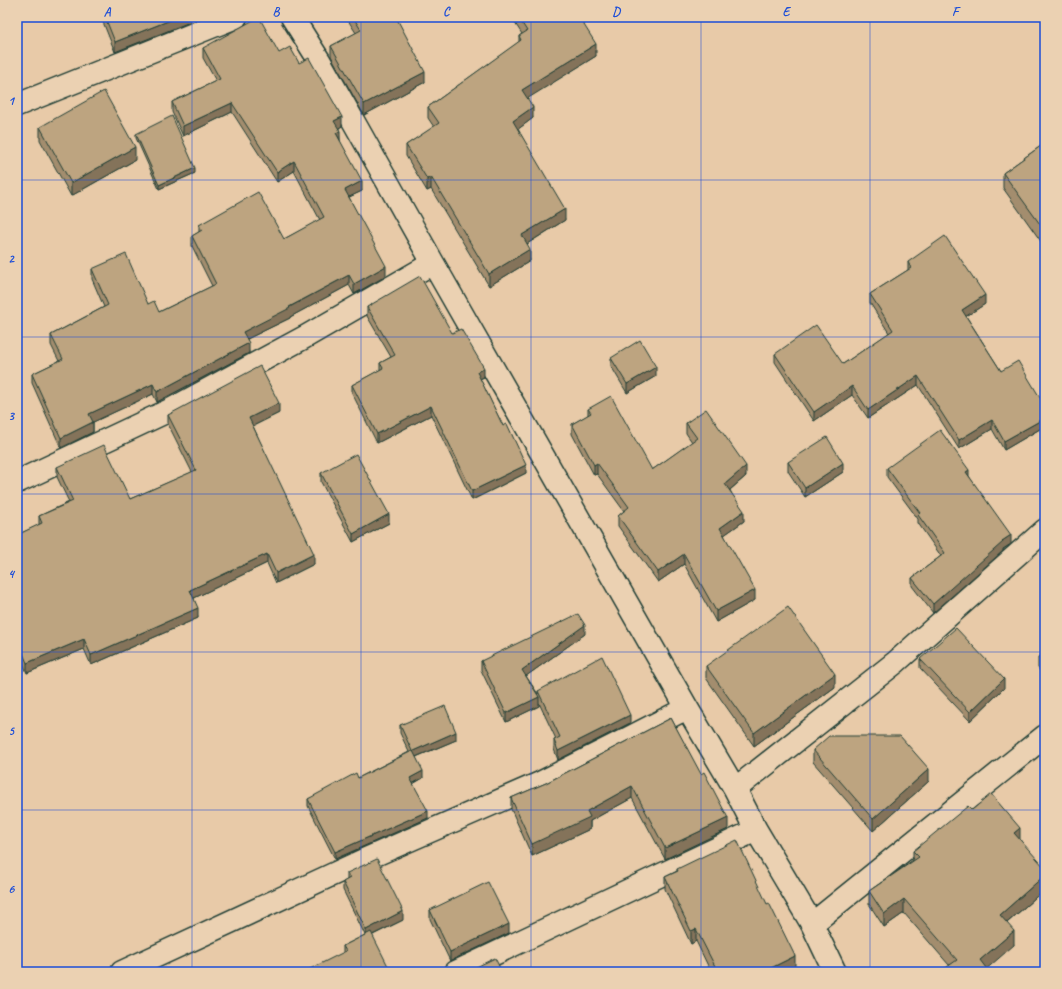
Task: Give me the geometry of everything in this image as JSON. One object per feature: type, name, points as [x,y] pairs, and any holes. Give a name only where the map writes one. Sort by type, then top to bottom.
[{"type":"street","points":[[17,105],[236,17]]},
{"type":"street","points":[[292,17],[319,60],[433,263],[687,708],[735,789],[756,830],[812,924],[835,972]]},
{"type":"street","points":[[17,482],[172,409],[305,337],[433,263]]},
{"type":"street","points":[[735,789],[896,662],[1045,530]]},
{"type":"street","points":[[122,972],[366,859],[540,782],[687,708]]},
{"type":"street","points":[[812,924],[1045,736]]},
{"type":"street","points":[[456,972],[756,830]]},
{"type":"building","points":[[105,17],[178,17],[115,42]]},
{"type":"building","points":[[259,17],[279,53],[290,47],[299,63],[309,58],[342,117],[334,121],[340,131],[336,133],[362,181],[345,190],[386,266],[354,284],[349,275],[243,332],[249,343],[157,392],[153,384],[89,414],[93,422],[61,438],[32,374],[63,359],[51,335],[108,305],[92,269],[126,254],[148,304],[154,301],[159,312],[216,284],[192,236],[202,230],[199,225],[258,192],[284,239],[324,217],[294,161],[277,172],[232,103],[183,126],[172,102],[220,79],[203,48]]},
{"type":"building","points":[[353,17],[396,17],[425,72],[364,104],[331,46],[361,30]]},
{"type":"building","points":[[518,17],[579,17],[596,44],[522,90],[533,107],[513,121],[565,209],[522,235],[530,249],[489,274],[431,177],[427,179],[406,145],[439,123],[428,107],[521,40],[519,36],[527,31]]},
{"type":"building","points":[[104,91],[135,147],[71,183],[40,127]]},
{"type":"building","points":[[172,116],[195,168],[159,185],[136,134]]},
{"type":"building","points":[[1045,143],[1045,231],[1003,173]]},
{"type":"building","points":[[945,236],[985,295],[962,310],[1001,371],[1018,361],[1045,406],[1045,418],[1004,441],[992,420],[959,440],[918,376],[868,410],[852,386],[814,412],[775,354],[816,325],[843,364],[893,330],[870,294],[911,268],[908,262]]},
{"type":"building","points":[[420,276],[452,333],[461,329],[484,368],[477,372],[503,426],[507,424],[526,465],[472,491],[431,406],[377,434],[352,385],[383,368],[380,363],[395,355],[367,307]]},
{"type":"building","points":[[640,340],[656,367],[627,384],[611,358]]},
{"type":"building","points":[[260,366],[279,403],[249,418],[314,554],[276,573],[267,554],[190,590],[198,608],[91,655],[84,639],[27,663],[17,639],[17,535],[42,523],[39,516],[73,501],[57,467],[104,445],[130,499],[196,470],[168,415]]},
{"type":"building","points":[[611,396],[652,470],[697,438],[686,423],[706,409],[746,466],[725,484],[744,511],[720,528],[755,590],[716,611],[684,554],[658,572],[618,516],[629,507],[597,463],[594,465],[572,424],[591,413],[588,409]]},
{"type":"building","points":[[940,430],[969,470],[966,472],[1011,535],[1002,541],[1003,542],[933,604],[912,578],[945,553],[918,515],[920,513],[887,468]]},
{"type":"building","points":[[827,437],[843,463],[805,488],[788,462]]},
{"type":"building","points":[[356,454],[389,514],[353,534],[321,473]]},
{"type":"building","points":[[1043,572],[1045,574],[1045,588]]},
{"type":"building","points":[[788,607],[835,674],[754,733],[706,666]]},
{"type":"building","points":[[578,614],[585,625],[522,670],[539,697],[506,713],[481,661]]},
{"type":"building","points":[[956,628],[1004,679],[970,712],[920,659]]},
{"type":"building","points":[[1045,652],[1045,666],[1038,657]]},
{"type":"building","points":[[602,656],[630,715],[558,751],[554,740],[560,737],[538,691]]},
{"type":"building","points":[[445,706],[456,732],[413,751],[423,771],[410,778],[428,811],[335,852],[308,799],[356,773],[358,778],[412,751],[400,725]]},
{"type":"building","points":[[671,718],[701,774],[704,772],[728,818],[665,848],[632,786],[587,811],[590,817],[532,844],[511,798],[546,783]]},
{"type":"building","points":[[829,736],[900,736],[929,769],[873,819],[813,750]]},
{"type":"building","points":[[991,794],[1020,828],[1014,833],[1045,868],[1045,875],[1000,915],[1014,931],[980,960],[989,972],[940,972],[957,960],[904,899],[884,914],[869,891],[919,857],[913,851],[968,806],[972,810]]},
{"type":"building","points":[[737,840],[767,904],[769,903],[795,956],[763,972],[718,972],[696,929],[691,931],[665,877],[678,871],[677,869]]},
{"type":"building","points":[[377,859],[403,911],[366,930],[343,882],[350,878],[347,873]]},
{"type":"building","points":[[488,882],[509,924],[450,952],[430,910]]},
{"type":"building","points":[[371,932],[391,972],[304,972],[346,951],[343,946]]},
{"type":"building","points":[[495,958],[502,972],[466,972]]}]
